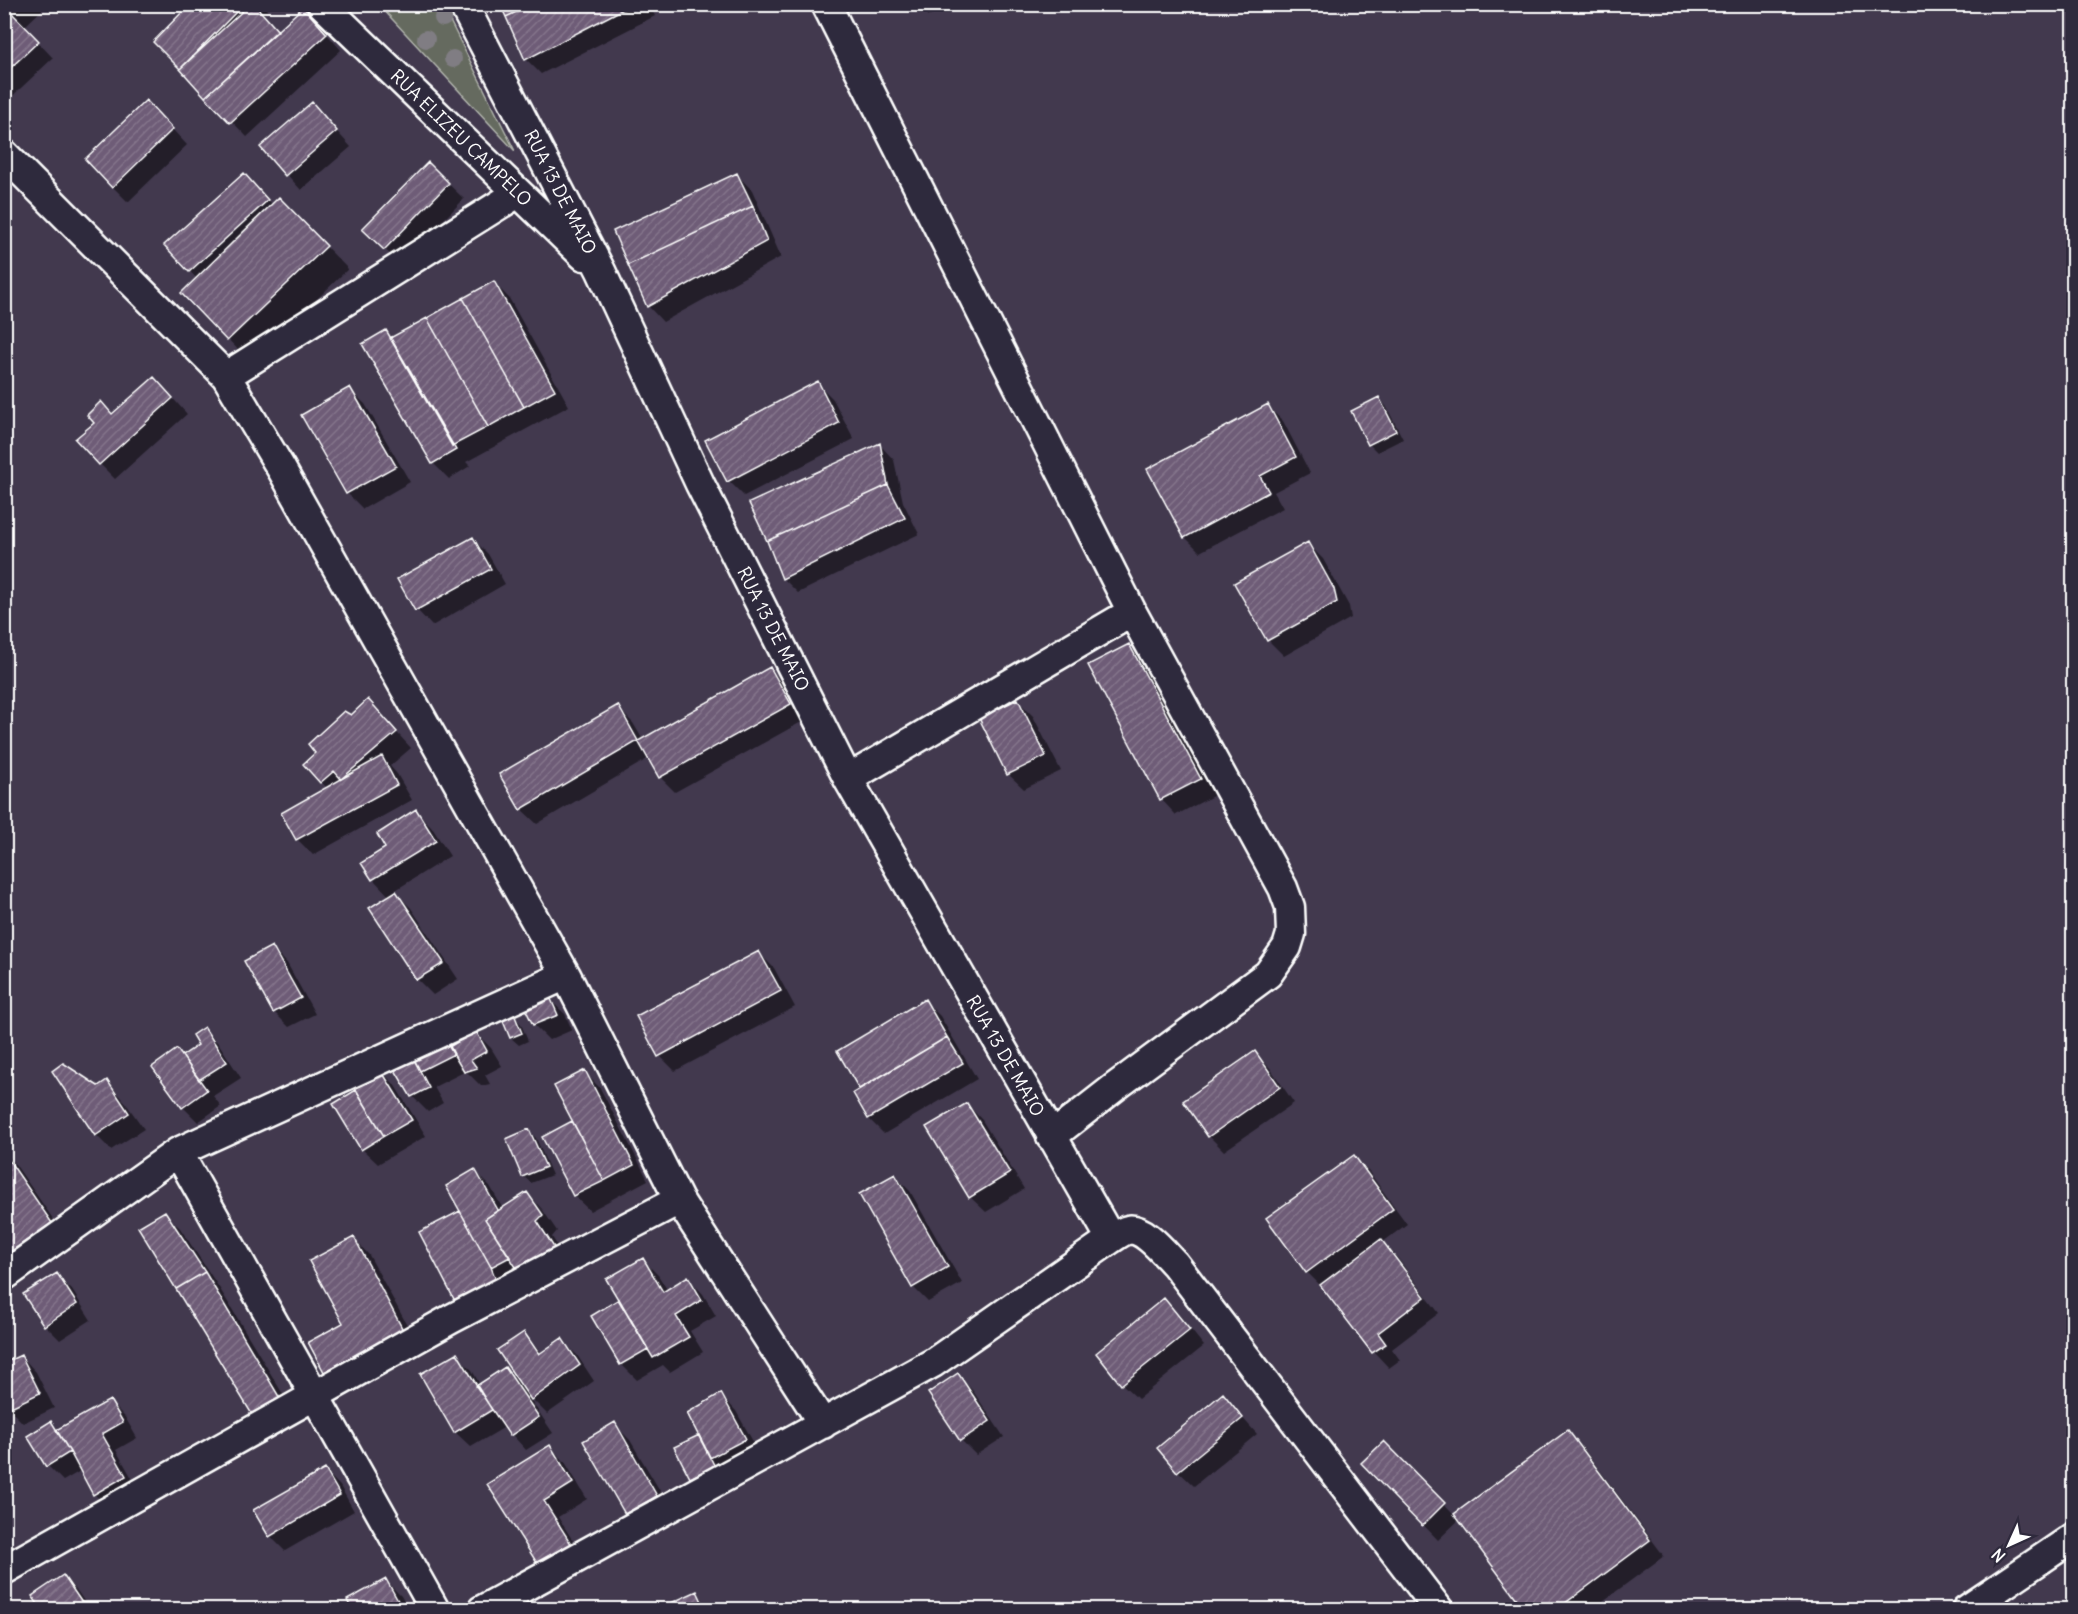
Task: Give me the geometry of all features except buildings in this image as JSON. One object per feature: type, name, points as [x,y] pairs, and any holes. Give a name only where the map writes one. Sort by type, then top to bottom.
[{"type":"street","name":"RUA ELIZEU CAMPELO","points":[[322,4],[601,272]]},
{"type":"street","name":"RUA 13 DE MAIO","points":[[463,4],[601,272],[699,484],[848,779],[1111,1239]]},
{"type":"street","points":[[826,4],[1132,612],[1283,888],[1290,907],[1290,934],[1287,947],[1268,974],[1051,1137]]},
{"type":"street","points":[[4,154],[226,376],[282,470],[566,975],[679,1200],[823,1424]]},
{"type":"street","points":[[226,376],[518,193]]},
{"type":"street","points":[[848,779],[1132,612]]},
{"type":"street","points":[[4,1276],[177,1152],[566,975]]},
{"type":"street","points":[[177,1152],[435,1610]]},
{"type":"street","points":[[4,1570],[451,1319],[679,1200]]},
{"type":"street","points":[[482,1610],[933,1363],[1111,1239],[1125,1230],[1132,1229],[1140,1231],[1175,1264],[1439,1610]]},
{"type":"street","points":[[1966,1610],[2073,1537]]},
{"type":"green space","points":[[379,5],[442,5],[515,151]]}]
